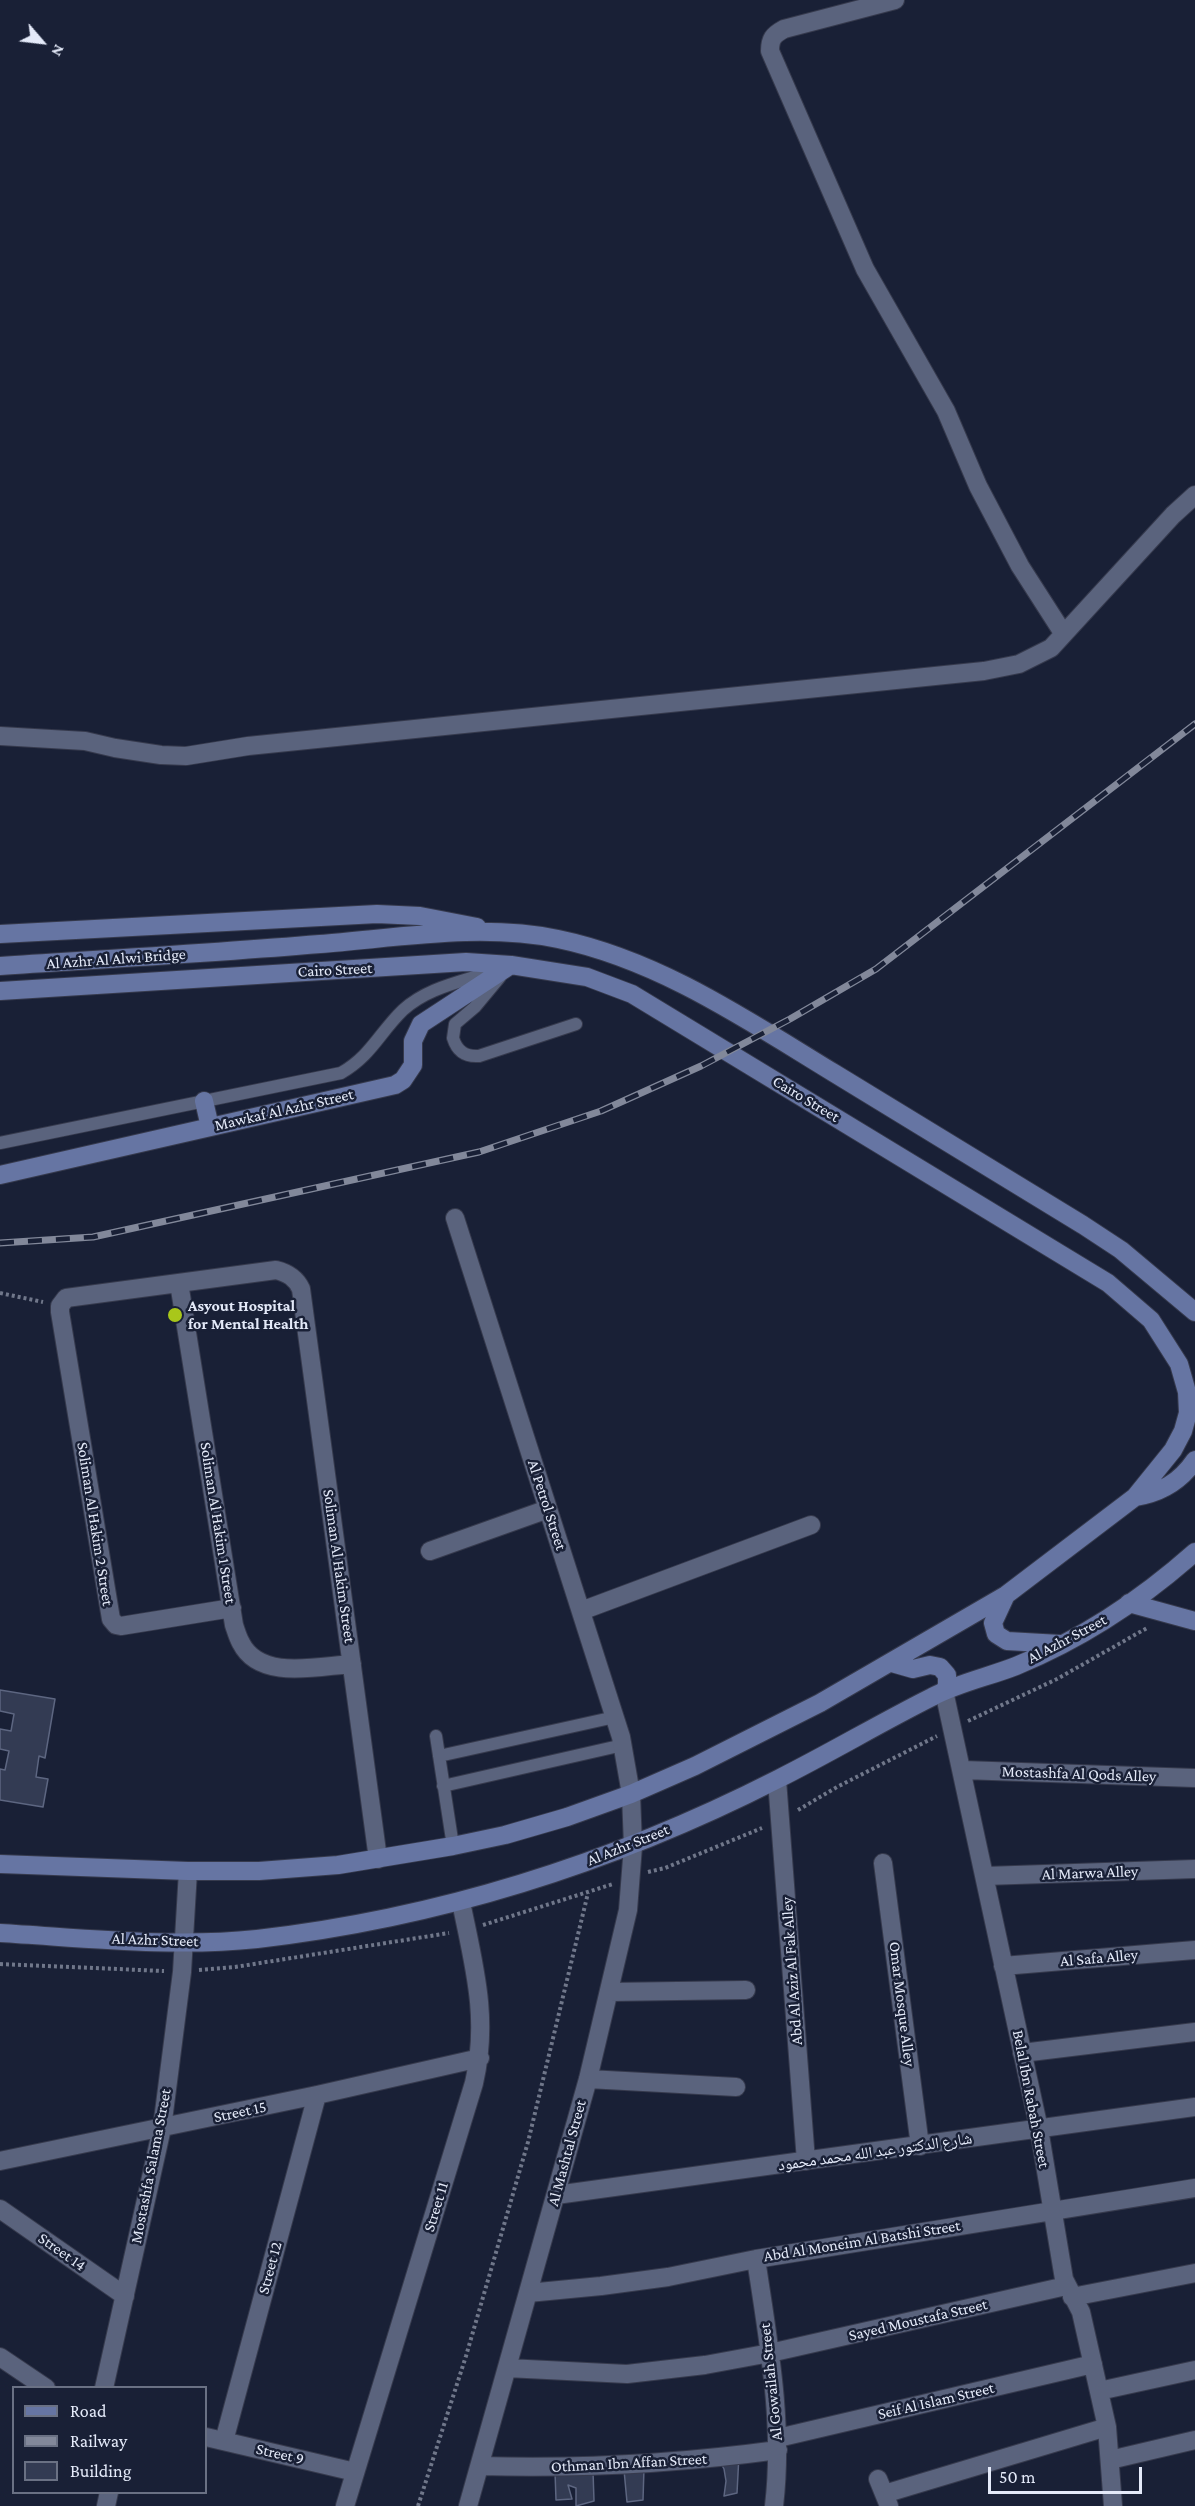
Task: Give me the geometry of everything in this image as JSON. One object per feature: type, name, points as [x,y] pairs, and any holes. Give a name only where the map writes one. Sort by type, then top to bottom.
[{"type":"main road","name":"Cairo Street","points":[[0,934],[377,914],[438,919],[490,931],[555,938],[595,948],[634,961],[678,982],[781,1041],[1083,1225],[1130,1257],[1195,1312]]},
{"type":"main road","name":"Cairo Street","points":[[231,951],[490,931]]},
{"type":"main road","name":"Al Azhr Al Alwi Bridge","points":[[0,966],[231,951]]},
{"type":"main road","name":"Cairo Street","points":[[226,976],[466,962],[511,965],[587,978],[632,994],[1074,1261],[1108,1283],[1151,1320],[1179,1364],[1187,1392],[1188,1413],[1183,1431],[1173,1450],[1135,1497]]},
{"type":"main road","name":"Mawkaf Al Azhr Street","points":[[0,1175],[395,1085],[409,1073],[414,1055],[414,1035],[421,1024],[511,965]]},
{"type":"main road","name":"Al Azhr Al Alwi Bridge","points":[[0,991],[226,976]]},
{"type":"main road","points":[[204,1101],[210,1127]]},
{"type":"main road","points":[[0,1864],[188,1871],[292,1869],[453,1846],[505,1835],[567,1817],[631,1794],[758,1736],[892,1663],[1006,1595],[1135,1497],[1160,1491],[1172,1485],[1195,1460]]},
{"type":"main road","name":"Al Azhr Street","points":[[0,1933],[184,1943],[256,1939],[393,1918],[461,1902],[633,1846],[777,1780],[944,1691],[1002,1671],[1064,1644],[1129,1604],[1195,1552]]},
{"type":"main road","points":[[1006,1595],[993,1623],[996,1634],[1007,1641],[1064,1644]]},
{"type":"main road","points":[[1129,1604],[1195,1621]]},
{"type":"main road","points":[[892,1663],[913,1669],[930,1665],[940,1667],[947,1675],[948,1681],[944,1691]]},
{"type":"street","points":[[895,0],[784,29],[774,34],[770,42],[770,51],[865,269],[946,411],[978,486],[1020,566],[1063,633]]},
{"type":"street","points":[[0,736],[85,741],[161,755],[186,756],[248,746],[984,671],[1019,664],[1051,648],[1173,515],[1195,495]]},
{"type":"street","name":"Al Petrol Street","points":[[455,1218],[615,1717],[631,1794]]},
{"type":"street","name":"Soliman Al Hakim Street","points":[[179,1283],[276,1270],[292,1277],[301,1289],[378,1858]]},
{"type":"street","points":[[60,1306],[66,1298],[179,1283]]},
{"type":"street","name":"Soliman Al Hakim 1 Street","points":[[179,1283],[234,1625],[241,1643],[248,1653],[267,1664],[290,1669],[352,1664]]},
{"type":"street","name":"Soliman Al Hakim 2 Street","points":[[60,1306],[113,1622],[121,1626],[232,1608]]},
{"type":"street","points":[[430,1551],[548,1509]]},
{"type":"street","points":[[581,1611],[811,1525]]},
{"type":"street","name":"Belal Ibn Rabah Street","points":[[944,1691],[963,1770],[1039,2129],[1052,2210],[1069,2291],[1081,2312],[1107,2427],[1113,2506]]},
{"type":"street","name":"Mostashfa Al Qods Alley","points":[[963,1770],[1195,1778]]},
{"type":"street","name":"Abd Al Aziz Al Fak Alley","points":[[777,1780],[806,2161]]},
{"type":"street","name":"Al Mashtal Street","points":[[468,2506],[588,2079],[628,1910],[633,1846],[631,1794]]},
{"type":"street","name":"Omar Mosque Alley","points":[[883,1863],[920,2145]]},
{"type":"street","name":"Al Marwa Alley","points":[[985,1876],[1195,1869]]},
{"type":"street","name":"Mostashfa Salama Street","points":[[104,2386],[162,2128],[184,1943],[188,1871]]},
{"type":"street","name":"Street 11","points":[[345,2506],[471,2095],[480,2058],[482,2037],[477,1979],[461,1902]]},
{"type":"street","name":"Al Safa Alley","points":[[1003,1966],[1195,1950]]},
{"type":"street","points":[[609,1992],[746,1990]]},
{"type":"street","points":[[1022,2053],[1195,2032]]},
{"type":"street","name":"Street 15","points":[[0,2161],[317,2095],[480,2058]]},
{"type":"street","points":[[588,2079],[736,2088]]},
{"type":"street","name":"Street 12","points":[[224,2441],[317,2095]]},
{"type":"street","name":"شارع الدكتور عبد الله محمد محمود","points":[[556,2195],[1195,2107]]},
{"type":"street","name":"Abd Al Moneim Al Batshi Street","points":[[528,2292],[657,2278],[756,2259],[1195,2188]]},
{"type":"street","name":"Street 14","points":[[0,2208],[125,2296]]},
{"type":"street","name":"Al Gowailah Street","points":[[756,2259],[770,2353],[778,2444],[774,2506]]},
{"type":"street","name":"Sayed Moustafa Street","points":[[507,2368],[627,2374],[705,2365],[1069,2291],[1195,2273]]},
{"type":"street","points":[[0,2357],[43,2386]]},
{"type":"street","name":"Seif Al Islam Street","points":[[778,2444],[1093,2364]]},
{"type":"street","points":[[1099,2391],[1195,2370]]},
{"type":"street","points":[[884,2493],[1107,2427]]},
{"type":"street","name":"Street 9","points":[[207,2437],[355,2472]]},
{"type":"street","points":[[1110,2460],[1195,2440]]},
{"type":"street","name":"Othman Ibn Affan Street","points":[[480,2466],[552,2468],[697,2461],[778,2444]]},
{"type":"lane","points":[[511,965],[475,1007],[455,1024],[453,1038],[460,1051],[478,1056],[576,1024]]},
{"type":"lane","points":[[0,1143],[341,1073],[361,1060],[398,1016],[419,998],[437,989],[511,965]]},
{"type":"lane","points":[[439,1756],[615,1717]]},
{"type":"lane","points":[[436,1736],[453,1846]]},
{"type":"lane","points":[[443,1786],[622,1745]]},
{"type":"path","points":[[0,1293],[60,1306]]},
{"type":"path","points":[[953,1729],[1057,1679],[1171,1614]]},
{"type":"path","points":[[418,2506],[466,2356],[528,2142],[588,1893]]},
{"type":"building","points":[[0,1690],[55,1699],[45,1758],[39,1756],[36,1777],[48,1779],[43,1807],[0,1800],[0,1769],[5,1770],[9,1751],[0,1749],[0,1729],[11,1731],[14,1714],[0,1711]]},
{"type":"building","points":[[739,2455],[737,2493],[724,2496],[726,2481],[724,2469],[718,2458]]},
{"type":"building","points":[[644,2468],[643,2500],[627,2502],[624,2470]]},
{"type":"building","points":[[593,2471],[594,2501],[576,2506],[576,2488],[568,2485],[572,2499],[556,2500],[555,2472]]},
{"type":"railway","points":[[0,1243],[93,1237],[479,1152],[601,1111],[701,1066],[790,1019],[876,969],[1195,724]]},
{"type":"place","name":"Asyout Hospital for Mental Health","points":[[175,1315]]}]
